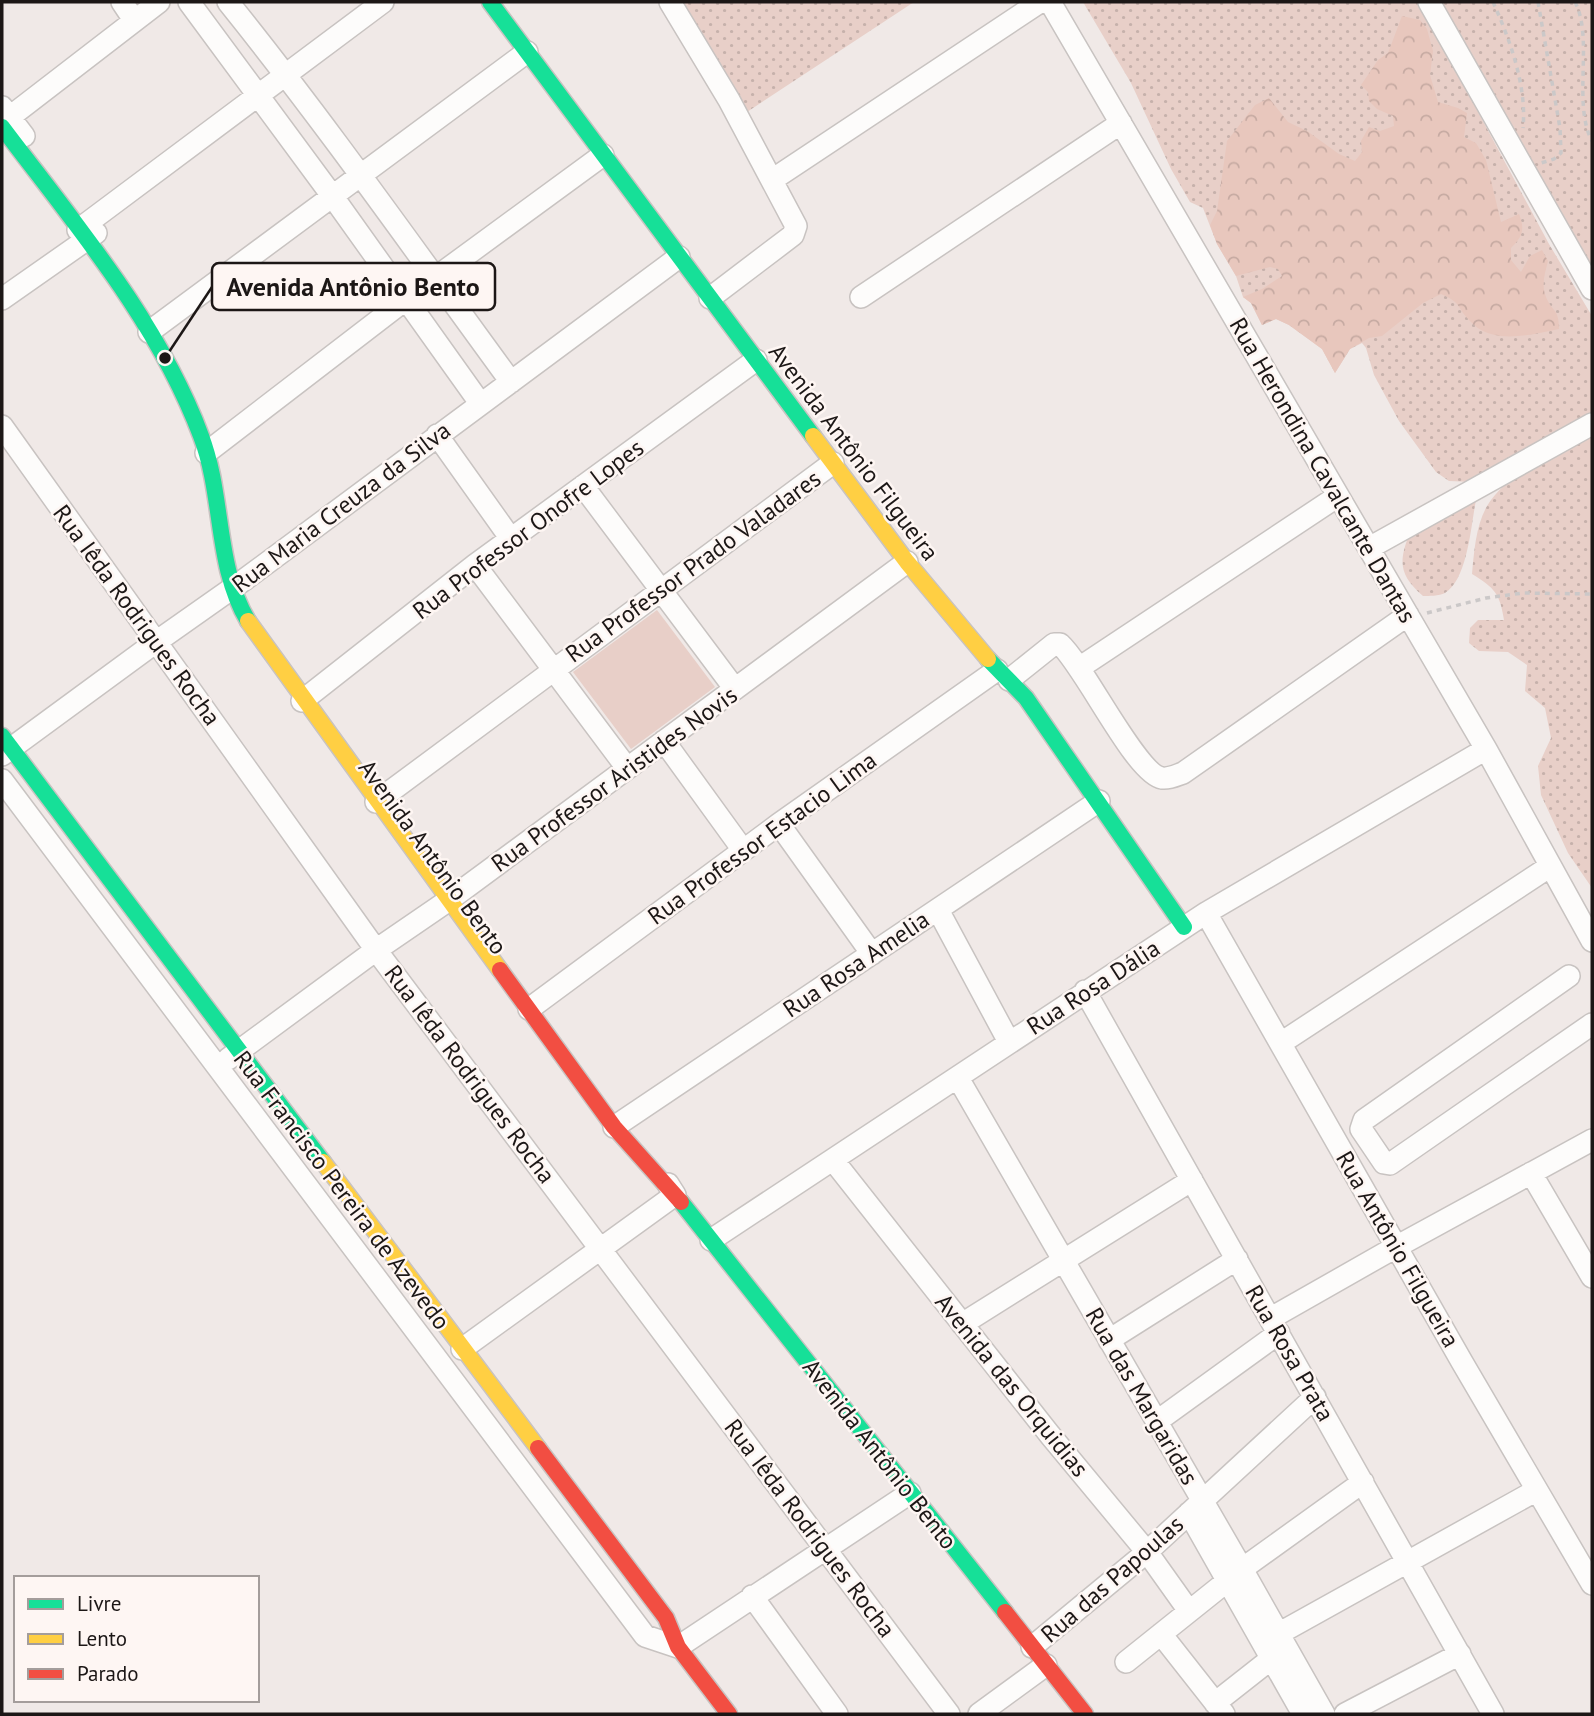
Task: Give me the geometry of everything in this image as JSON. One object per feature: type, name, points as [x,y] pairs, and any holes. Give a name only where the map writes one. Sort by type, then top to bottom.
[{"type":"street","points":[[122,2],[134,20]]},
{"type":"street","points":[[4,118],[159,2]]},
{"type":"street","points":[[189,2],[480,403]]},
{"type":"street","points":[[228,2],[362,176],[511,382]]},
{"type":"street","points":[[2,299],[256,95],[383,2]]},
{"type":"street","name":"Avenida Antônio Filgueira","points":[[490,2],[907,562],[1003,675],[1026,698],[1184,927]]},
{"type":"street","points":[[670,2],[729,100],[795,222],[795,232],[710,298]]},
{"type":"street","points":[[772,180],[1040,2]]},
{"type":"street","name":"Rua Herondina Cavalcante Dantas","points":[[1050,2],[1486,749],[1592,941]]},
{"type":"street","points":[[1429,2],[1592,289]]},
{"type":"street","points":[[154,329],[527,52]]},
{"type":"street","name":"Avenida Antônio Bento","points":[[4,118],[154,329],[201,404],[238,584],[307,697],[619,1124],[1085,1714]]},
{"type":"street","points":[[861,298],[1121,123]]},
{"type":"street","points":[[211,449],[405,300],[603,155]]},
{"type":"street","name":"Rua Maria Creuza da Silva","points":[[5,746],[238,584],[679,257]]},
{"type":"street","name":"Rua Professor Onofre Lopes","points":[[307,697],[475,565],[756,360]]},
{"type":"street","points":[[1369,548],[1592,424]]},
{"type":"street","name":"Rua Iêda Rodrigues Rocha","points":[[2,426],[376,950],[948,1714]]},
{"type":"street","points":[[437,435],[511,539]]},
{"type":"street","name":"Rua Professor Prado Valadares","points":[[382,798],[833,463]]},
{"type":"street","points":[[583,486],[735,689]]},
{"type":"street","points":[[1338,496],[1079,668],[1142,764],[1161,778],[1171,778],[1408,615]]},
{"type":"street","name":"Rua Professor Aristides Novis","points":[[217,1068],[376,950],[454,897],[907,562]]},
{"type":"street","points":[[475,565],[627,768]]},
{"type":"street","name":"Rua Professor Estacio Lima","points":[[533,1005],[779,824],[1003,675],[1058,643],[1079,668]]},
{"type":"street","points":[[664,741],[743,850]]},
{"type":"street","name":"Rua Francisco Pereira de Azevedo","points":[[5,746],[666,1618],[678,1647],[729,1714]]},
{"type":"street","name":"Rua Rosa Dália","points":[[711,1240],[958,1079],[1009,1042],[1206,912],[1486,749]]},
{"type":"street","name":"Rua Francisco Pereira de Azevedo","points":[[2,780],[645,1636],[678,1647]]},
{"type":"street","name":"Rua Rosa Amelia","points":[[619,1124],[1099,801]]},
{"type":"street","points":[[779,824],[872,954]]},
{"type":"street","points":[[1281,1043],[1549,867]]},
{"type":"street","points":[[938,909],[1009,1042]]},
{"type":"street","name":"Rua Antônio Filgueira","points":[[1206,912],[1537,1490],[1586,1560],[1592,1584]]},
{"type":"street","points":[[1569,975],[1364,1120],[1362,1129],[1384,1163],[1390,1164],[1592,1024]]},
{"type":"street","name":"Rua Rosa Prata","points":[[1085,992],[1493,1714]]},
{"type":"street","name":"Rua das Margaridas","points":[[958,1079],[1156,1422],[1196,1507],[1234,1575],[1271,1659],[1303,1714]]},
{"type":"street","points":[[1156,1422],[1275,1326],[1396,1247],[1592,1140]]},
{"type":"street","points":[[1348,1161],[1370,1144]]},
{"type":"street","name":"Avenida das Orquidias","points":[[833,1160],[1147,1552],[1189,1611]]},
{"type":"street","points":[[1531,1174],[1592,1277]]},
{"type":"street","points":[[962,1324],[1192,1180]]},
{"type":"street","points":[[462,1349],[675,1195]]},
{"type":"street","points":[[1109,1340],[1237,1259]]},
{"type":"street","name":"Rua das Papoulas","points":[[1032,1647],[1147,1552],[1315,1397]]},
{"type":"street","points":[[1126,1662],[1234,1575],[1363,1482]]},
{"type":"street","points":[[1278,1634],[1537,1490]]},
{"type":"street","points":[[678,1647],[910,1493]]},
{"type":"street","name":"Rua das Margaridas","points":[[1234,1575],[1278,1634],[1324,1714]]},
{"type":"street","points":[[752,1596],[837,1714]]},
{"type":"street","points":[[1161,1634],[1219,1709],[1271,1659]]},
{"type":"street","points":[[1345,1714],[1460,1654]]},
{"type":"street","points":[[979,1714],[1046,1665]]},
{"type":"path","points":[[1493,2],[1520,81],[1524,108],[1522,133]]},
{"type":"path","points":[[1533,156],[1542,164],[1561,153],[1560,128],[1538,2]]},
{"type":"path","points":[[1575,2],[1587,32],[1586,113],[1592,141]]},
{"type":"path","points":[[1408,615],[1437,612],[1476,601],[1523,593],[1592,594]]},
{"type":"shaded area","points":[[682,2],[914,2],[747,112]]},
{"type":"shaded area","points":[[1083,2],[1419,2],[1549,244],[1592,316],[1592,413],[1472,482],[1449,481],[1436,472],[1399,421],[1374,375],[1362,343],[1350,349],[1335,373],[1322,349],[1289,325],[1276,319],[1262,325],[1251,303],[1243,297],[1236,276],[1217,244],[1203,208],[1190,202],[1171,169],[1131,83]]},
{"type":"shaded area","points":[[1433,2],[1592,2],[1592,284]]},
{"type":"shaded area","points":[[1592,431],[1592,888],[1568,853],[1541,795],[1538,766],[1551,738],[1545,708],[1525,691],[1527,665],[1508,652],[1479,651],[1469,643],[1470,628],[1478,620],[1504,620],[1495,592],[1472,574],[1478,530],[1487,506],[1520,472]]},
{"type":"shaded area","points":[[1476,500],[1464,564],[1459,576],[1445,593],[1423,596],[1410,582],[1403,568],[1403,554],[1409,535]]},
{"type":"shaded area","points":[[657,610],[715,687],[631,749],[573,672]]},
{"type":"green space","points":[[1402,16],[1420,20],[1427,29],[1433,51],[1430,75],[1438,102],[1467,113],[1464,137],[1476,143],[1486,160],[1501,222],[1519,214],[1522,232],[1511,248],[1511,260],[1521,272],[1530,256],[1542,250],[1548,261],[1544,288],[1559,322],[1559,329],[1511,336],[1488,333],[1469,320],[1456,303],[1441,294],[1423,303],[1382,336],[1369,338],[1350,349],[1335,373],[1322,349],[1289,325],[1276,319],[1262,325],[1251,303],[1243,297],[1282,276],[1278,269],[1270,267],[1236,276],[1217,244],[1210,225],[1217,211],[1227,141],[1255,105],[1269,98],[1288,122],[1355,161],[1362,152],[1361,141],[1369,127],[1380,131],[1394,126],[1393,116],[1377,109],[1369,101],[1368,92],[1361,85],[1378,60],[1388,53]]},
{"type":"traffic: fast","points":[[490,2],[813,436]]},
{"type":"traffic: fast","points":[[2,127],[113,275],[162,353],[183,394],[208,459],[230,577],[237,600],[248,621]]},
{"type":"traffic: fast","points":[[988,659],[1026,698],[1184,927]]},
{"type":"traffic: fast","points":[[2,736],[323,1162]]},
{"type":"traffic: fast","points":[[681,1202],[1005,1612]]},
{"type":"traffic: slow","points":[[813,436],[907,562],[988,659]]},
{"type":"traffic: slow","points":[[248,621],[500,970]]},
{"type":"traffic: slow","points":[[323,1162],[538,1448]]},
{"type":"traffic: jam","points":[[500,970],[614,1127],[681,1202]]},
{"type":"traffic: jam","points":[[538,1448],[666,1618],[678,1647],[729,1714]]},
{"type":"traffic: jam","points":[[1005,1612],[1085,1714]]},
{"type":"place","name":"Avenida Antônio Bento","points":[[165,358]]}]
